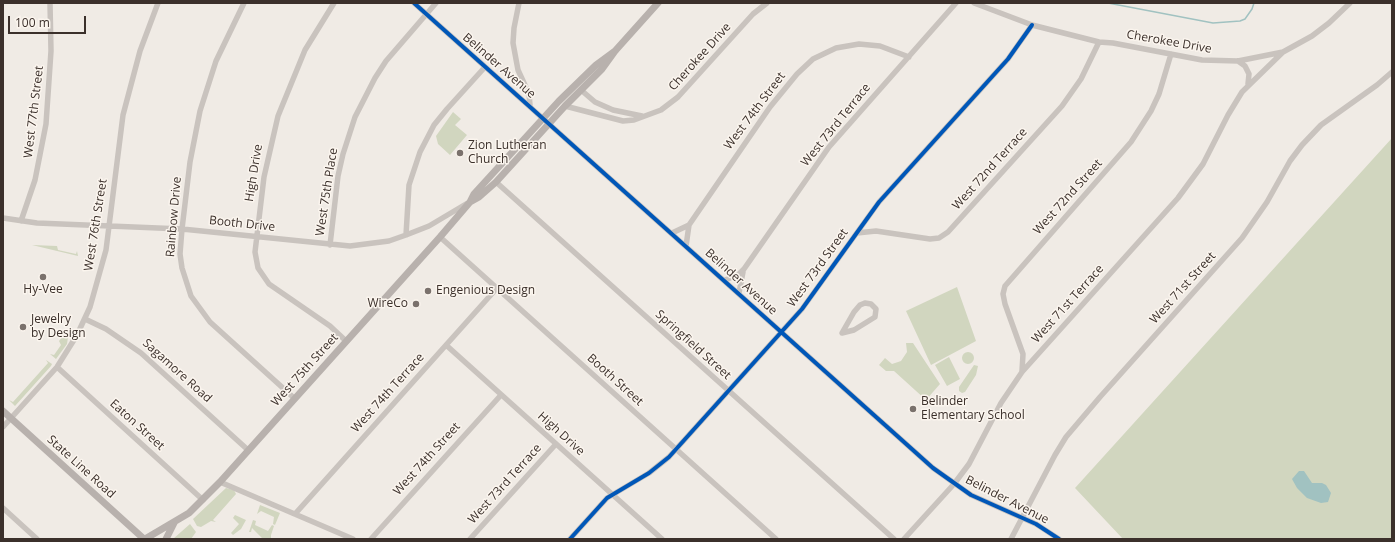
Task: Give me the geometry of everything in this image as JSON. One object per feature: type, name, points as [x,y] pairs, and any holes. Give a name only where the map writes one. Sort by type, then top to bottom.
[{"type":"main road","name":"West 75th Street","points":[[145,539],[189,513],[203,500],[440,237],[470,202],[474,194],[546,121],[565,106],[602,69],[615,51],[658,3]]},
{"type":"main road","name":"West 75th Street","points":[[470,202],[479,198],[496,182],[546,121],[596,65],[615,51]]},
{"type":"main road","name":"State Line Road","points":[[3,411],[145,539]]},
{"type":"main road","points":[[166,539],[175,522]]},
{"type":"street","name":"West 77th Street","points":[[21,221],[35,180],[46,124],[51,51],[50,3]]},
{"type":"street","name":"West 76th Street","points":[[3,427],[57,367],[85,319],[102,266],[110,226],[123,115],[140,50],[158,3]]},
{"type":"street","name":"Rainbow Drive","points":[[244,3],[216,62],[202,106],[190,162],[180,254],[186,283],[197,306],[210,322],[294,398]]},
{"type":"street","name":"High Drive","points":[[334,3],[305,50],[283,100],[267,156],[256,236],[256,262],[265,279],[275,289],[330,326],[346,341]]},
{"type":"street","name":"Belinder Avenue","points":[[414,3],[530,105],[933,468],[954,484],[983,501],[1023,518],[1059,539]]},
{"type":"street","name":"West 75th Place","points":[[330,245],[338,176],[343,154],[355,117],[371,85],[386,61],[436,3]]},
{"type":"street","points":[[519,3],[514,28],[513,43],[518,70],[529,94],[530,105]]},
{"type":"street","name":"Cherokee Drive","points":[[565,106],[623,121],[634,120],[661,110],[671,103],[753,14],[767,3]]},
{"type":"street","name":"West 73rd Terrace","points":[[725,280],[738,275],[744,269],[829,147],[956,3]]},
{"type":"street","name":"Cherokee Drive","points":[[974,3],[1032,25],[1099,42],[1113,43],[1202,60],[1238,62],[1283,52],[1318,32],[1348,4]]},
{"type":"street","name":"West 73rd Street","points":[[570,539],[612,494],[658,467],[781,332],[817,290],[880,202],[1008,59],[1032,25]]},
{"type":"street","name":"West 72nd Terrace","points":[[857,233],[876,231],[930,239],[939,238],[948,232],[1066,101],[1081,79],[1099,42]]},
{"type":"street","name":"West 74th Street","points":[[686,246],[686,235],[689,225],[770,106],[797,74],[813,59],[836,48],[859,44],[880,46],[909,57]]},
{"type":"street","name":"West 71st Terrace","points":[[904,539],[954,484],[969,464],[1001,403],[1022,372],[1183,192],[1203,164],[1228,115],[1248,84],[1283,52]]},
{"type":"street","name":"West 72nd Street","points":[[1022,372],[1023,354],[1005,304],[1003,294],[1004,286],[1131,142],[1148,116],[1159,94],[1171,54]]},
{"type":"street","points":[[1238,62],[1245,66],[1247,70],[1248,84]]},
{"type":"street","points":[[406,235],[409,185],[420,152],[434,125],[485,67]]},
{"type":"street","name":"West 71st Street","points":[[1012,539],[1055,455],[1071,432],[1242,238],[1267,202],[1290,161],[1302,145],[1321,125],[1377,85],[1392,72]]},
{"type":"street","name":"Cherokee Drive","points":[[581,90],[595,102],[613,110],[642,116]]},
{"type":"street","name":"Springfield Street","points":[[496,182],[894,539]]},
{"type":"street","name":"Booth Drive","points":[[3,218],[21,221],[182,229],[330,245],[372,244],[389,241],[429,226],[470,202]]},
{"type":"street","points":[[672,233],[689,225]]},
{"type":"street","name":"Booth Street","points":[[440,237],[776,539]]},
{"type":"street","name":"West 73rd Terrace","points":[[739,293],[739,285],[744,269]]},
{"type":"street","name":"West 74th Terrace","points":[[295,514],[497,288]]},
{"type":"street","points":[[869,303],[874,307],[876,313],[873,319],[854,330],[842,333],[846,322],[860,304],[869,303]]},
{"type":"street","name":"Sagamore Road","points":[[85,319],[106,329],[141,353],[248,450]]},
{"type":"street","name":"High Drive","points":[[446,345],[662,539]]},
{"type":"street","points":[[1023,354],[1035,357]]},
{"type":"street","name":"Eaton Street","points":[[57,367],[203,500]]},
{"type":"street","name":"West 74th Street","points":[[371,539],[501,395]]},
{"type":"street","name":"West 73rd Terrace","points":[[470,539],[556,444]]},
{"type":"street","points":[[220,482],[353,539]]},
{"type":"street","points":[[3,508],[37,539]]},
{"type":"green space","points":[[453,112],[461,119],[455,125],[467,135],[450,155],[438,144],[436,136]]},
{"type":"green space","points":[[1392,138],[1392,539],[1123,539],[1075,488]]},
{"type":"green space","points":[[32,245],[57,246],[58,250],[76,254],[77,251],[78,256]]},
{"type":"green space","points":[[957,287],[976,341],[931,365],[906,311]]},
{"type":"green space","points":[[65,334],[68,337],[67,344],[56,359],[50,354],[54,355],[61,345],[59,341]]},
{"type":"green space","points":[[906,343],[913,343],[940,384],[926,400],[894,371],[886,371],[879,365],[885,358],[892,364],[901,361],[907,352]]},
{"type":"green space","points":[[966,352],[970,352],[974,358],[970,364],[966,364],[962,360],[962,356]]},
{"type":"green space","points":[[949,357],[960,379],[947,386],[935,365]]},
{"type":"green space","points":[[46,360],[52,364],[51,366],[15,406],[9,400],[13,402],[48,363]]},
{"type":"green space","points":[[974,365],[978,366],[976,375],[965,392],[962,393],[959,391],[959,387]]},
{"type":"green space","points":[[226,488],[234,490],[236,494],[213,520],[216,522],[211,521],[201,527],[197,526],[193,519]]},
{"type":"green space","points":[[260,505],[280,513],[275,525],[273,524],[274,517],[261,511],[257,514]]},
{"type":"green space","points":[[235,515],[246,520],[241,529],[233,535],[231,533],[239,524],[233,518]]},
{"type":"green space","points":[[253,520],[256,521],[255,525],[268,531],[272,525],[274,526],[271,539],[263,539],[252,528],[251,532],[249,532]]},
{"type":"green space","points":[[190,524],[196,532],[191,539],[173,539]]},
{"type":"water","points":[[1299,471],[1304,471],[1312,483],[1322,483],[1326,485],[1331,493],[1328,502],[1321,503],[1307,498],[1297,488],[1292,479]]},
{"type":"waterway","points":[[1108,3],[1213,23],[1240,21],[1245,19],[1254,3]]},
{"type":"cycle path","points":[[414,3],[933,468],[971,495],[1036,524],[1059,539]]},
{"type":"cycle path","points":[[570,539],[607,498],[649,473],[669,457],[802,309],[879,202],[1008,59],[1032,25]]},
{"type":"place","name":"Zion Lutheran Church","points":[[460,153]]},
{"type":"place","name":"Hy-Vee","points":[[43,277]]},
{"type":"place","name":"Engenious Design","points":[[428,291]]},
{"type":"place","name":"WireCo","points":[[416,304]]},
{"type":"place","name":"Jewelry by Design","points":[[23,327]]},
{"type":"place","name":"Belinder Elementary School","points":[[913,409]]}]
